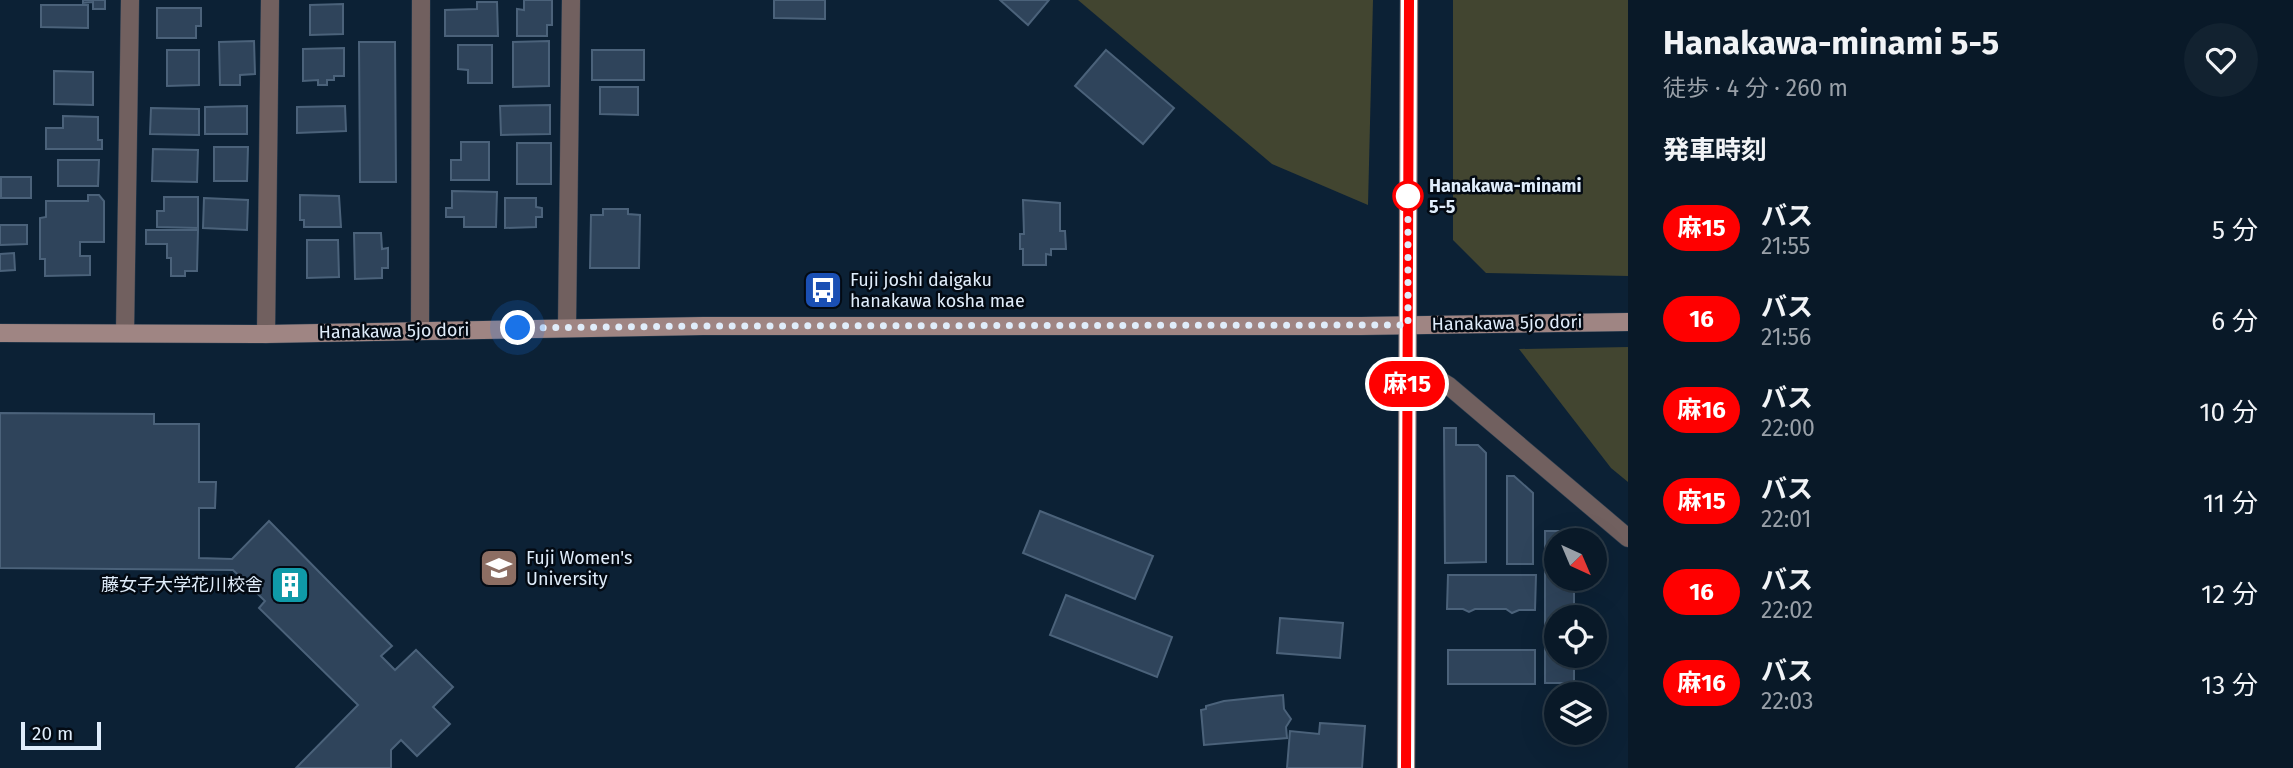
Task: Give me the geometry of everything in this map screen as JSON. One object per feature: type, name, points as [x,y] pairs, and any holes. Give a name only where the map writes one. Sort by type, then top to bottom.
[{"type":"street","points":[[125,333],[130,0]]},
{"type":"street","points":[[266,334],[270,0]]},
{"type":"street","points":[[420,331],[421,0]]},
{"type":"street","points":[[567,327],[571,0]]},
{"type":"street","points":[[1406,768],[1409,0]]},
{"type":"street","name":"Hanakawa 5jo dori","points":[[0,333],[266,334],[567,327],[1628,322]]},
{"type":"street","points":[[1407,360],[1448,386],[1628,538]]},
{"type":"green space","points":[[1078,0],[1373,0],[1368,205],[1272,164]]},
{"type":"green space","points":[[1453,0],[1628,0],[1628,276],[1486,273],[1453,240]]},
{"type":"green space","points":[[1628,347],[1628,482],[1611,468],[1519,349]]},
{"type":"building","points":[[83,0],[105,0],[105,9],[93,9],[93,2],[83,3]]},
{"type":"building","points":[[524,0],[552,0],[552,25],[547,25],[547,36],[517,36],[517,9],[524,10]]},
{"type":"building","points":[[774,0],[825,0],[825,19],[774,18]]},
{"type":"building","points":[[1000,0],[1049,0],[1028,25]]},
{"type":"building","points":[[477,2],[497,2],[498,36],[445,36],[445,10],[477,9]]},
{"type":"building","points":[[343,4],[343,34],[310,35],[310,5]]},
{"type":"building","points":[[41,5],[88,5],[88,28],[41,27]]},
{"type":"building","points":[[157,8],[201,8],[201,26],[196,26],[196,38],[157,38]]},
{"type":"building","points":[[254,41],[255,74],[240,75],[240,85],[220,85],[219,42]]},
{"type":"building","points":[[549,41],[549,86],[513,87],[513,42]]},
{"type":"building","points":[[359,42],[395,42],[396,182],[360,182]]},
{"type":"building","points":[[458,45],[492,45],[492,83],[468,83],[468,70],[458,69]]},
{"type":"building","points":[[344,48],[344,76],[334,76],[334,80],[327,80],[327,85],[318,85],[318,80],[303,81],[303,49]]},
{"type":"building","points":[[167,50],[199,50],[199,85],[167,86]]},
{"type":"building","points":[[592,50],[644,50],[644,80],[592,80]]},
{"type":"building","points":[[1106,50],[1174,108],[1143,144],[1075,86]]},
{"type":"building","points":[[54,71],[93,72],[93,105],[54,104]]},
{"type":"building","points":[[600,87],[638,87],[638,115],[600,114]]},
{"type":"building","points":[[550,105],[550,134],[501,135],[500,106]]},
{"type":"building","points":[[247,106],[247,134],[205,134],[205,107]]},
{"type":"building","points":[[345,106],[346,131],[297,133],[297,107]]},
{"type":"building","points":[[151,108],[199,109],[199,135],[150,134]]},
{"type":"building","points":[[63,116],[98,117],[98,140],[102,140],[102,149],[46,149],[46,128],[63,128]]},
{"type":"building","points":[[461,142],[489,142],[489,180],[451,180],[451,160],[461,160]]},
{"type":"building","points":[[517,143],[551,143],[551,184],[517,184]]},
{"type":"building","points":[[214,147],[248,147],[247,181],[214,181]]},
{"type":"building","points":[[153,149],[198,150],[197,182],[152,181]]},
{"type":"building","points":[[58,160],[99,160],[98,186],[58,186]]},
{"type":"building","points":[[1,177],[31,177],[31,198],[1,198]]},
{"type":"building","points":[[452,191],[497,192],[496,227],[464,227],[464,217],[446,217],[446,208],[452,208]]},
{"type":"building","points":[[88,195],[99,195],[104,201],[104,242],[80,242],[80,256],[90,256],[90,275],[45,276],[45,259],[40,259],[40,218],[46,217],[46,201],[88,201]]},
{"type":"building","points":[[300,195],[339,196],[341,227],[304,227],[304,220],[300,220]]},
{"type":"building","points":[[164,197],[198,197],[198,228],[157,227],[157,211],[164,211]]},
{"type":"building","points":[[204,198],[248,200],[247,230],[203,228]]},
{"type":"building","points":[[505,198],[536,198],[536,207],[542,208],[542,217],[536,217],[536,227],[505,228]]},
{"type":"building","points":[[1023,200],[1060,203],[1060,231],[1065,231],[1066,249],[1051,249],[1051,255],[1046,254],[1046,265],[1023,265],[1020,234],[1024,234]]},
{"type":"building","points":[[603,209],[628,209],[628,214],[640,215],[639,268],[590,268],[591,215],[603,215]]},
{"type":"building","points":[[0,225],[27,225],[27,244],[0,245]]},
{"type":"building","points":[[146,230],[198,230],[197,271],[185,271],[185,276],[171,276],[171,258],[167,258],[167,244],[146,244]]},
{"type":"building","points":[[354,233],[381,233],[382,249],[388,248],[388,268],[382,268],[382,278],[355,279]]},
{"type":"building","points":[[307,240],[338,240],[339,277],[307,278]]},
{"type":"building","points":[[14,253],[15,270],[0,271],[0,254]]},
{"type":"building","name":"藤女子大学花川校舎","points":[[0,413],[154,414],[154,424],[199,424],[199,482],[216,482],[215,508],[199,508],[199,558],[232,559],[269,521],[392,646],[381,656],[395,670],[416,650],[453,687],[433,707],[450,724],[417,756],[401,740],[391,750],[391,768],[296,768],[358,705],[259,608],[265,601],[233,570],[0,568]]},
{"type":"building","points":[[1444,428],[1456,428],[1456,445],[1478,445],[1486,453],[1486,562],[1445,563]]},
{"type":"building","points":[[1507,476],[1514,476],[1533,493],[1533,564],[1507,564]]},
{"type":"building","points":[[1040,511],[1153,556],[1135,599],[1023,553]]},
{"type":"building","points":[[1448,575],[1536,575],[1535,610],[1512,613],[1506,609],[1475,609],[1469,612],[1463,609],[1447,609]]},
{"type":"building","points":[[1545,592],[1574,592],[1574,605],[1545,605]]},
{"type":"building","points":[[1066,595],[1172,637],[1157,677],[1050,635]]},
{"type":"building","points":[[1280,618],[1343,623],[1340,658],[1277,653]]},
{"type":"building","points":[[1448,650],[1535,650],[1535,684],[1448,684]]},
{"type":"building","points":[[1545,668],[1574,668],[1574,682],[1545,682]]},
{"type":"building","points":[[1283,695],[1284,709],[1291,719],[1286,727],[1287,738],[1204,745],[1201,710],[1206,709],[1206,706],[1224,701]]},
{"type":"building","points":[[1320,723],[1365,726],[1362,768],[1287,768],[1290,731],[1319,734]]},
{"type":"bus line","name":"麻15","points":[[1406,768],[1409,0]]},
{"type":"place","name":"Hanakawa-minami 5-5","points":[[1408,196]]},
{"type":"place","name":"Fuji joshi daigaku hanakawa kosha mae","points":[[823,290]]},
{"type":"place","name":"Fuji Women's University","points":[[499,568]]},
{"type":"place","name":"藤女子大学花川校舎","points":[[290,585]]},
{"type":"route","points":[[518,328],[1408,325],[1408,185],[1408,196]]}]
